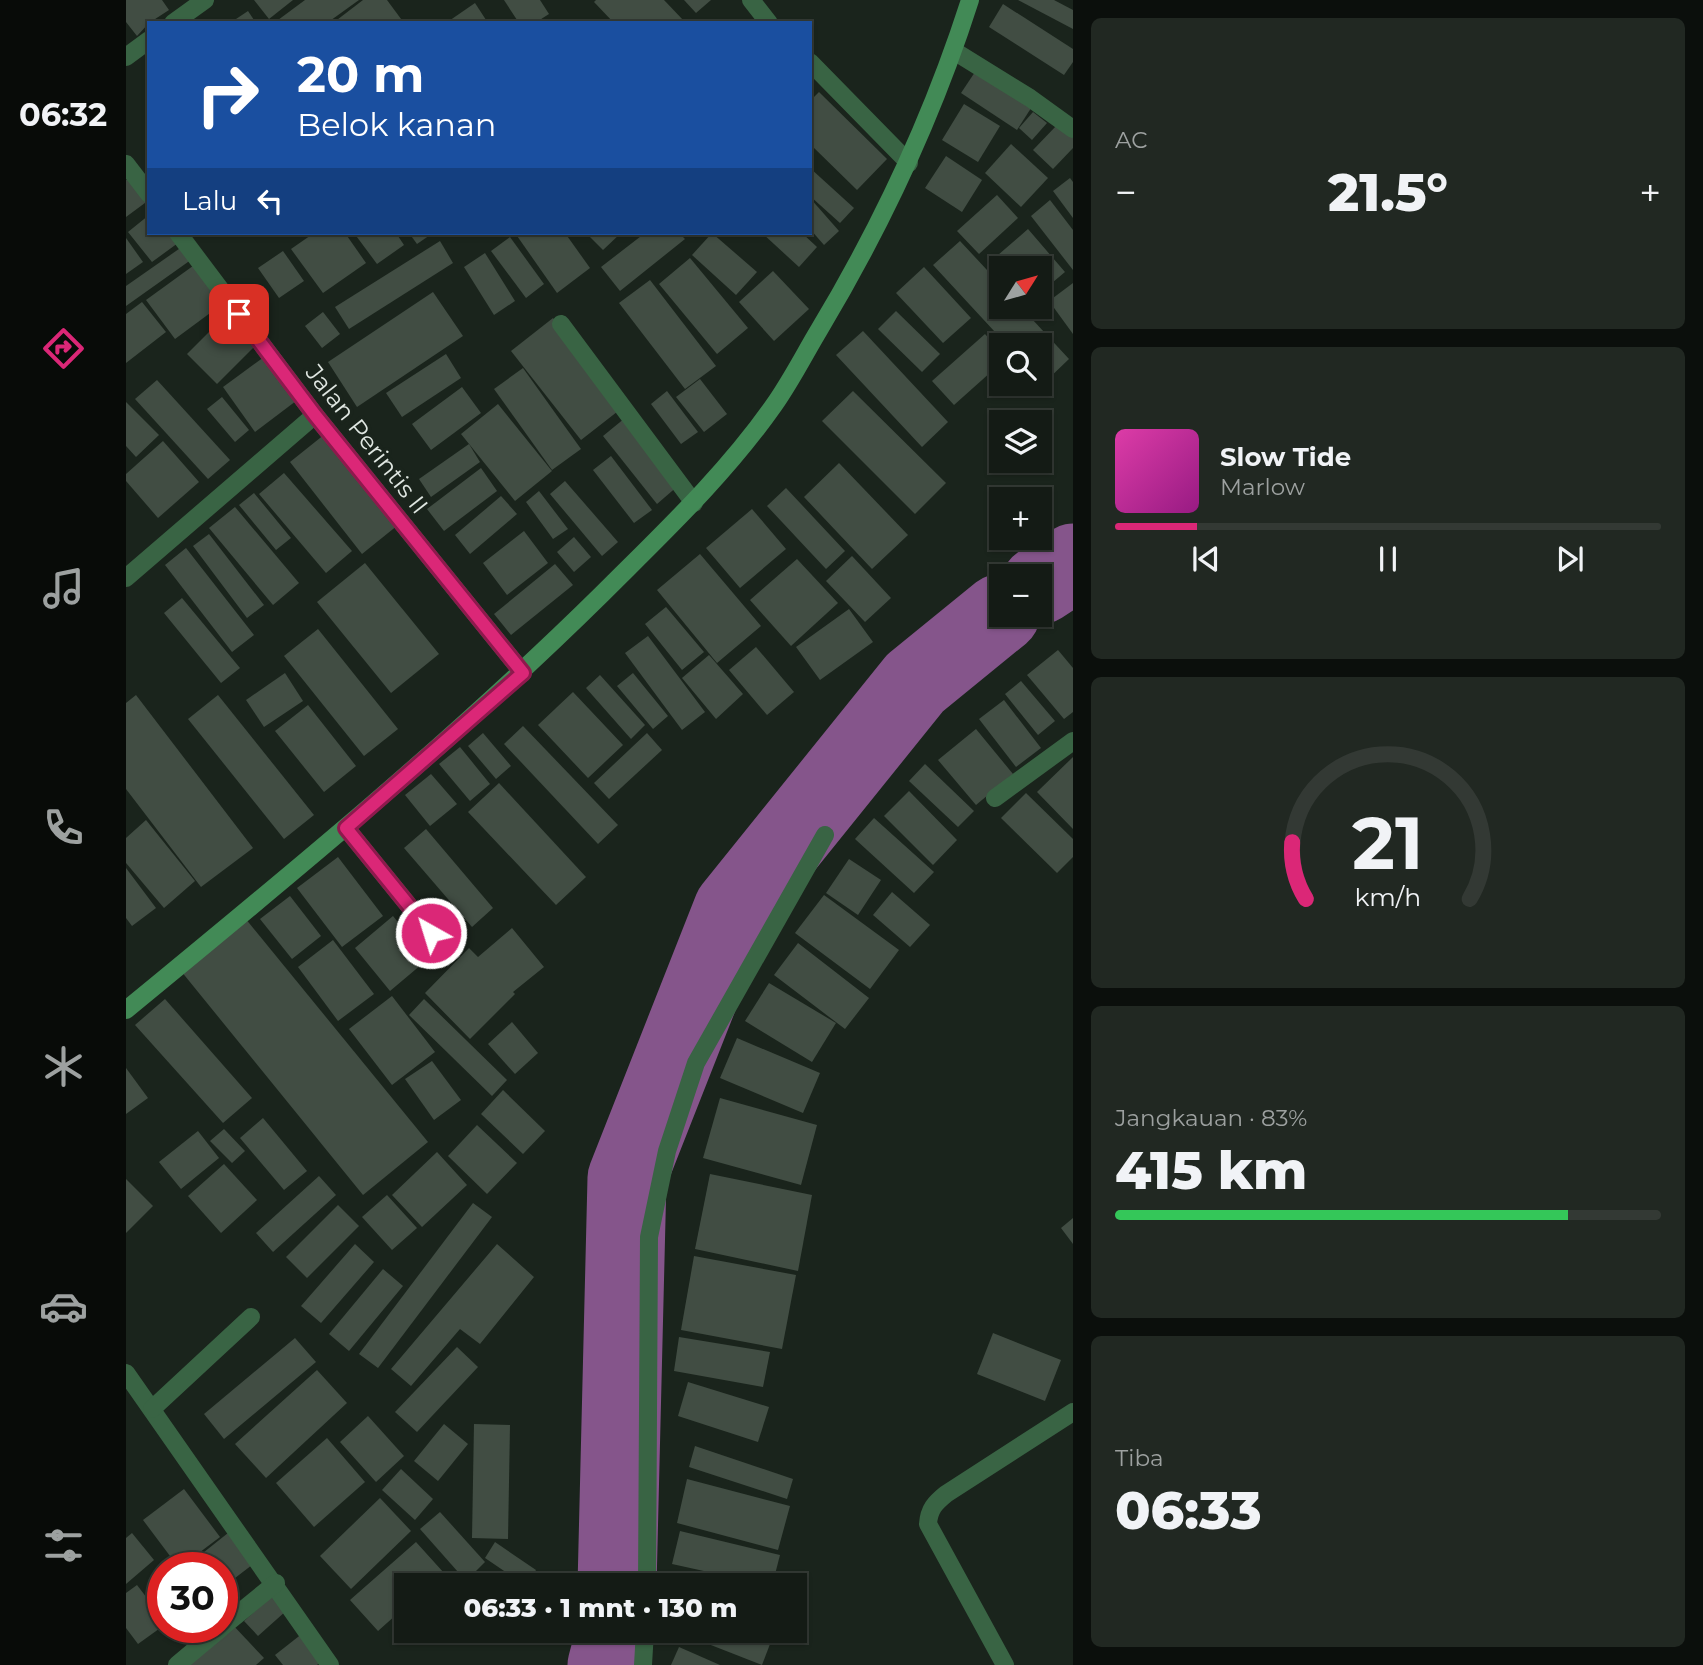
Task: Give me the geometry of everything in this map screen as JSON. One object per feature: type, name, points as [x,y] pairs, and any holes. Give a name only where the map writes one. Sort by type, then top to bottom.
[{"type":"street","points":[[176,21],[205,0]]},
{"type":"street","points":[[751,0],[767,21]]},
{"type":"street","points":[[126,1010],[346,828],[523,673],[694,503],[774,405],[849,279],[909,163],[954,51],[970,0]]},
{"type":"street","points":[[126,57],[147,41]]},
{"type":"street","points":[[954,51],[1030,98],[1073,129]]},
{"type":"street","points":[[814,74],[909,163]]},
{"type":"street","points":[[126,164],[147,191]]},
{"type":"street","name":"Jalan Perintis II","points":[[180,235],[315,415],[523,673]]},
{"type":"street","points":[[561,324],[694,503]]},
{"type":"street","points":[[126,578],[315,415]]},
{"type":"street","points":[[995,798],[1073,741]]},
{"type":"street","points":[[346,828],[431,933]]},
{"type":"street","points":[[647,1573],[649,1237],[667,1151],[696,1063],[825,835]]},
{"type":"street","points":[[152,1409],[251,1317]]},
{"type":"street","points":[[126,1373],[330,1665]]},
{"type":"street","points":[[1005,1665],[928,1524],[929,1515],[933,1505],[946,1494],[1073,1412]]},
{"type":"street","points":[[238,1614],[275,1583]]},
{"type":"street","points":[[177,1665],[203,1643]]},
{"type":"street","points":[[643,1665],[644,1643]]},
{"type":"building","points":[[126,0],[162,0],[169,10],[152,21],[147,21],[147,25],[137,36],[126,22]]},
{"type":"building","points":[[254,0],[293,0],[269,19]]},
{"type":"building","points":[[305,0],[359,0],[330,21],[277,21]]},
{"type":"building","points":[[363,0],[387,0],[403,21],[336,21]]},
{"type":"building","points":[[504,0],[540,0],[549,14],[538,21],[518,21]]},
{"type":"building","points":[[664,0],[684,21],[612,21],[594,2]]},
{"type":"building","points":[[684,0],[711,0],[696,13]]},
{"type":"building","points":[[1018,0],[1054,0],[1073,10],[1073,29]]},
{"type":"building","points":[[475,3],[487,21],[449,21]]},
{"type":"building","points":[[1003,4],[1073,49],[1073,62],[1064,75],[989,27]]},
{"type":"building","points":[[248,11],[255,21],[233,21]]},
{"type":"building","points":[[977,69],[1033,105],[1017,130],[961,93]]},
{"type":"building","points":[[819,92],[887,159],[857,190],[812,146],[812,99]]},
{"type":"building","points":[[964,104],[1000,126],[978,162],[942,140]]},
{"type":"building","points":[[1033,112],[1047,123],[1032,140],[1019,128]]},
{"type":"building","points":[[1058,124],[1073,138],[1073,148],[1053,169],[1033,150]]},
{"type":"building","points":[[1011,144],[1048,178],[1021,207],[985,173]]},
{"type":"building","points":[[946,156],[982,180],[962,212],[925,188]]},
{"type":"building","points":[[812,170],[854,208],[840,223],[812,198]]},
{"type":"building","points":[[132,176],[147,197],[147,201],[126,217],[126,180]]},
{"type":"building","points":[[1070,178],[1073,182],[1073,218],[1053,191]]},
{"type":"building","points":[[997,195],[1018,218],[979,254],[957,231]]},
{"type":"building","points":[[812,200],[839,231],[824,245],[812,231]]},
{"type":"building","points":[[1050,200],[1073,230],[1073,270],[1031,216]]},
{"type":"building","points":[[147,217],[147,235],[172,235],[178,243],[152,262],[128,232]]},
{"type":"building","points":[[1028,229],[1051,256],[999,256]]},
{"type":"building","points":[[311,235],[346,235],[366,263],[323,293],[291,249]]},
{"type":"building","points":[[355,235],[397,235],[404,245],[377,264]]},
{"type":"building","points":[[410,235],[430,235],[417,244]]},
{"type":"building","points":[[516,235],[566,235],[590,268],[557,293]]},
{"type":"building","points":[[588,235],[619,235],[603,250]]},
{"type":"building","points":[[642,235],[681,235],[685,239],[620,291],[601,267]]},
{"type":"building","points":[[710,235],[714,235],[757,272],[736,295],[692,255]]},
{"type":"building","points":[[764,235],[804,235],[817,247],[799,267]]},
{"type":"building","points":[[510,237],[544,284],[526,298],[491,251]]},
{"type":"building","points":[[126,238],[143,262],[126,274]]},
{"type":"building","points":[[440,241],[453,263],[349,329],[335,307]]},
{"type":"building","points":[[960,241],[989,272],[989,319],[1032,319],[1045,333],[996,333],[933,265]]},
{"type":"building","points":[[186,244],[195,257],[126,306],[126,286]]},
{"type":"building","points":[[283,251],[304,281],[279,298],[258,268]]},
{"type":"building","points":[[485,253],[515,301],[494,315],[464,267]]},
{"type":"building","points":[[1052,257],[1065,272],[1052,283]]},
{"type":"building","points":[[690,258],[748,328],[717,354],[659,284]]},
{"type":"building","points":[[197,263],[225,302],[175,339],[146,300]]},
{"type":"building","points":[[924,267],[971,318],[943,343],[896,293]]},
{"type":"building","points":[[773,271],[809,309],[774,341],[739,302]]},
{"type":"building","points":[[650,280],[716,366],[685,389],[619,303]]},
{"type":"building","points":[[1073,283],[1073,334],[1052,305],[1052,299]]},
{"type":"building","points":[[433,292],[463,336],[357,407],[328,362]]},
{"type":"building","points":[[142,302],[166,332],[126,363],[126,314]]},
{"type":"building","points":[[896,311],[940,354],[922,372],[878,329]]},
{"type":"building","points":[[323,312],[340,334],[322,348],[305,326]]},
{"type":"building","points":[[227,314],[257,344],[217,384],[187,354]]},
{"type":"building","points":[[553,318],[622,408],[581,440],[511,351]]},
{"type":"building","points":[[863,331],[948,422],[922,447],[836,355]]},
{"type":"building","points":[[985,334],[989,338],[989,374],[954,405],[932,381]]},
{"type":"building","points":[[1052,341],[1069,359],[1052,375]]},
{"type":"building","points":[[446,354],[461,378],[402,417],[386,393]]},
{"type":"building","points":[[264,357],[296,401],[255,432],[223,387]]},
{"type":"building","points":[[523,368],[581,449],[552,470],[494,389]]},
{"type":"building","points":[[700,379],[727,414],[704,432],[676,397]]},
{"type":"building","points":[[157,380],[230,460],[208,479],[135,399]]},
{"type":"building","points":[[462,387],[481,413],[431,450],[412,424]]},
{"type":"building","points":[[667,391],[698,432],[681,444],[651,404]]},
{"type":"building","points":[[853,391],[946,483],[915,514],[822,421]]},
{"type":"building","points":[[222,397],[249,430],[235,442],[207,409]]},
{"type":"building","points":[[126,402],[159,435],[136,457],[126,446]]},
{"type":"building","points":[[498,404],[552,471],[515,501],[461,434]]},
{"type":"building","points":[[625,418],[679,485],[657,504],[603,436]]},
{"type":"building","points":[[325,434],[398,525],[362,554],[290,462]]},
{"type":"building","points":[[163,441],[199,482],[158,518],[126,481],[126,474]]},
{"type":"building","points":[[469,444],[480,462],[431,497],[419,479]]},
{"type":"building","points":[[611,456],[652,510],[634,523],[593,470]]},
{"type":"building","points":[[839,463],[908,535],[872,569],[804,497]]},
{"type":"building","points":[[481,468],[497,491],[444,531],[427,509]]},
{"type":"building","points":[[284,473],[352,551],[326,573],[259,494]]},
{"type":"building","points":[[565,481],[618,542],[602,556],[550,494]]},
{"type":"building","points":[[786,488],[845,551],[826,569],[767,506]]},
{"type":"building","points":[[539,491],[568,529],[553,539],[526,502]]},
{"type":"building","points":[[254,493],[291,538],[276,550],[239,505]]},
{"type":"building","points":[[501,496],[517,514],[470,554],[455,535]]},
{"type":"building","points":[[235,507],[299,583],[273,605],[209,528]]},
{"type":"building","points":[[752,509],[786,549],[740,588],[706,548]]},
{"type":"building","points":[[524,531],[548,563],[507,595],[483,563]]},
{"type":"building","points":[[209,534],[264,605],[247,618],[193,546]]},
{"type":"building","points":[[574,537],[591,557],[574,572],[557,552]]},
{"type":"building","points":[[186,548],[254,635],[232,652],[165,565]]},
{"type":"building","points":[[700,554],[761,626],[717,663],[657,590]]},
{"type":"building","points":[[852,556],[891,598],[865,622],[826,581]]},
{"type":"building","points":[[797,559],[838,603],[791,646],[750,600]]},
{"type":"building","points":[[365,563],[439,654],[391,693],[317,602]]},
{"type":"building","points":[[555,564],[573,585],[511,635],[494,614]]},
{"type":"building","points":[[182,598],[240,668],[221,683],[164,613]]},
{"type":"building","points":[[666,607],[704,652],[682,670],[645,624]]},
{"type":"building","points":[[849,609],[873,642],[820,680],[796,647]]},
{"type":"building","points":[[318,629],[398,729],[364,756],[284,656]]},
{"type":"building","points":[[648,636],[705,712],[682,730],[625,653]]},
{"type":"building","points":[[756,647],[794,692],[767,715],[729,670]]},
{"type":"building","points":[[1058,650],[1073,668],[1073,712],[1064,719],[1027,675]]},
{"type":"building","points":[[709,655],[743,694],[716,719],[682,678]]},
{"type":"building","points":[[285,673],[303,701],[264,727],[246,700]]},
{"type":"building","points":[[633,673],[668,716],[653,729],[617,686]]},
{"type":"building","points":[[600,675],[645,725],[631,739],[586,688]]},
{"type":"building","points":[[1021,681],[1055,721],[1038,735],[1005,694]]},
{"type":"building","points":[[573,692],[623,745],[588,778],[538,725]]},
{"type":"building","points":[[136,695],[253,848],[201,887],[126,789],[126,703]]},
{"type":"building","points":[[218,695],[314,815],[284,839],[188,719]]},
{"type":"building","points":[[1004,700],[1041,748],[1016,767],[979,719]]},
{"type":"building","points":[[308,705],[356,766],[324,792],[275,731]]},
{"type":"building","points":[[523,726],[618,825],[598,844],[504,744]]},
{"type":"building","points":[[976,729],[1013,774],[976,805],[938,760]]},
{"type":"building","points":[[483,733],[511,766],[496,779],[468,746]]},
{"type":"building","points":[[647,733],[662,750],[609,799],[594,783]]},
{"type":"building","points":[[460,747],[490,784],[470,801],[439,764]]},
{"type":"building","points":[[1073,757],[1073,829],[1037,792]]},
{"type":"building","points":[[925,764],[974,811],[958,827],[909,781]]},
{"type":"building","points":[[431,774],[457,804],[430,826],[405,795]]},
{"type":"building","points":[[499,783],[586,877],[556,905],[468,812]]},
{"type":"building","points":[[909,791],[957,840],[933,865],[884,816]]},
{"type":"building","points":[[1026,793],[1073,839],[1073,857],[1057,873],[1001,818]]},
{"type":"building","points":[[874,818],[934,872],[914,893],[855,839]]},
{"type":"building","points":[[146,820],[195,881],[164,908],[126,863],[126,838]]},
{"type":"building","points":[[426,829],[493,908],[472,927],[404,848]]},
{"type":"building","points":[[338,857],[383,916],[342,947],[297,888]]},
{"type":"building","points":[[849,859],[881,880],[858,915],[826,893]]},
{"type":"building","points":[[126,868],[156,908],[132,926],[126,918]]},
{"type":"building","points":[[892,892],[930,925],[910,947],[873,915]]},
{"type":"building","points":[[824,895],[899,950],[870,989],[795,933]]},
{"type":"building","points":[[290,896],[321,936],[292,959],[260,919]]},
{"type":"building","points":[[393,916],[428,959],[390,991],[355,948]]},
{"type":"building","points":[[245,918],[428,1142],[363,1195],[181,971]]},
{"type":"building","points":[[512,928],[544,967],[513,992],[515,994],[470,1039],[425,993],[469,948],[478,957]]},
{"type":"building","points":[[333,940],[374,994],[338,1021],[298,967]]},
{"type":"building","points":[[798,943],[869,998],[845,1029],[774,975]]},
{"type":"building","points":[[769,983],[836,1023],[812,1062],[745,1021]]},
{"type":"building","points":[[392,996],[435,1052],[392,1085],[349,1029]]},
{"type":"building","points":[[165,999],[252,1098],[223,1123],[135,1025]]},
{"type":"building","points":[[424,999],[507,1080],[492,1096],[409,1015]]},
{"type":"building","points":[[512,1022],[538,1053],[515,1074],[488,1044]]},
{"type":"building","points":[[737,1038],[820,1073],[803,1113],[720,1078]]},
{"type":"building","points":[[432,1061],[461,1100],[434,1120],[405,1079]]},
{"type":"building","points":[[126,1068],[148,1098],[126,1114]]},
{"type":"building","points":[[503,1090],[545,1131],[523,1154],[481,1114]]},
{"type":"building","points":[[720,1098],[817,1125],[801,1185],[703,1158]]},
{"type":"building","points":[[263,1118],[307,1171],[284,1190],[240,1138]]},
{"type":"building","points":[[477,1125],[517,1163],[487,1194],[448,1156]]},
{"type":"building","points":[[224,1129],[245,1151],[232,1163],[210,1141]]},
{"type":"building","points":[[198,1131],[219,1158],[181,1189],[159,1162]]},
{"type":"building","points":[[437,1152],[467,1185],[422,1227],[392,1195]]},
{"type":"building","points":[[224,1164],[257,1200],[221,1233],[188,1196]]},
{"type":"building","points":[[710,1174],[812,1195],[798,1271],[695,1249]]},
{"type":"building","points":[[319,1176],[336,1195],[273,1252],[256,1233]]},
{"type":"building","points":[[126,1179],[153,1206],[126,1233]]},
{"type":"building","points":[[387,1195],[417,1228],[392,1250],[362,1217]]},
{"type":"building","points":[[473,1203],[492,1217],[378,1368],[359,1354]]},
{"type":"building","points":[[338,1205],[359,1226],[307,1278],[286,1257]]},
{"type":"building","points":[[1073,1218],[1073,1244],[1061,1228]]},
{"type":"building","points":[[355,1244],[374,1262],[321,1323],[301,1306]]},
{"type":"building","points":[[497,1244],[534,1277],[480,1344],[460,1329],[411,1386],[391,1369]]},
{"type":"building","points":[[694,1256],[796,1275],[782,1349],[681,1330]]},
{"type":"building","points":[[383,1269],[403,1286],[349,1351],[329,1334]]},
{"type":"building","points":[[993,1333],[1061,1360],[1045,1401],[977,1374]]},
{"type":"building","points":[[679,1337],[770,1352],[763,1387],[674,1371]]},
{"type":"building","points":[[295,1338],[316,1362],[224,1439],[204,1414]]},
{"type":"building","points":[[457,1347],[478,1367],[417,1432],[395,1412]]},
{"type":"building","points":[[317,1370],[347,1403],[266,1478],[235,1444]]},
{"type":"building","points":[[688,1382],[769,1407],[758,1442],[678,1416]]},
{"type":"building","points":[[368,1416],[404,1456],[376,1482],[340,1442]]},
{"type":"building","points":[[444,1424],[468,1444],[438,1481],[414,1461]]},
{"type":"building","points":[[474,1424],[510,1425],[508,1539],[472,1538]]},
{"type":"building","points":[[327,1438],[365,1482],[314,1527],[276,1483]]},
{"type":"building","points":[[695,1446],[793,1479],[787,1499],[689,1467]]},
{"type":"building","points":[[401,1469],[433,1499],[415,1520],[382,1490]]},
{"type":"building","points":[[687,1479],[790,1506],[778,1550],[677,1523]]},
{"type":"building","points":[[184,1489],[220,1537],[200,1552],[167,1552],[143,1520]]},
{"type":"building","points":[[380,1498],[411,1531],[351,1589],[320,1556]]},
{"type":"building","points":[[440,1512],[485,1562],[474,1573],[459,1573],[420,1529]]},
{"type":"building","points":[[680,1531],[780,1555],[775,1573],[713,1573],[672,1564]]},
{"type":"building","points":[[132,1533],[147,1552],[147,1566],[126,1584],[126,1538]]},
{"type":"building","points":[[228,1533],[252,1565],[238,1576],[238,1552],[204,1552]]},
{"type":"building","points":[[416,1542],[444,1573],[394,1573],[394,1617],[378,1631],[350,1600]]},
{"type":"building","points":[[495,1542],[536,1570],[534,1573],[507,1573],[485,1558]]},
{"type":"building","points":[[137,1585],[147,1598],[147,1638],[138,1644],[126,1628],[126,1593]]},
{"type":"building","points":[[272,1596],[286,1611],[258,1636],[244,1621]]},
{"type":"building","points":[[238,1630],[264,1658],[256,1665],[187,1665],[210,1643],[238,1643]]},
{"type":"building","points":[[303,1633],[324,1659],[317,1665],[283,1665],[275,1655]]},
{"type":"building","points":[[706,1643],[770,1643],[762,1665]]},
{"type":"building","points":[[679,1647],[720,1665],[671,1665]]},
{"type":"waterway","points":[[1052,577],[1073,563]]},
{"type":"waterway","points":[[617,1573],[627,1178],[733,909],[915,683],[989,623]]},
{"type":"waterway","points":[[607,1665],[613,1643]]},
{"type":"route","points":[[239,314],[315,415],[523,673],[346,828],[431,933]]}]
